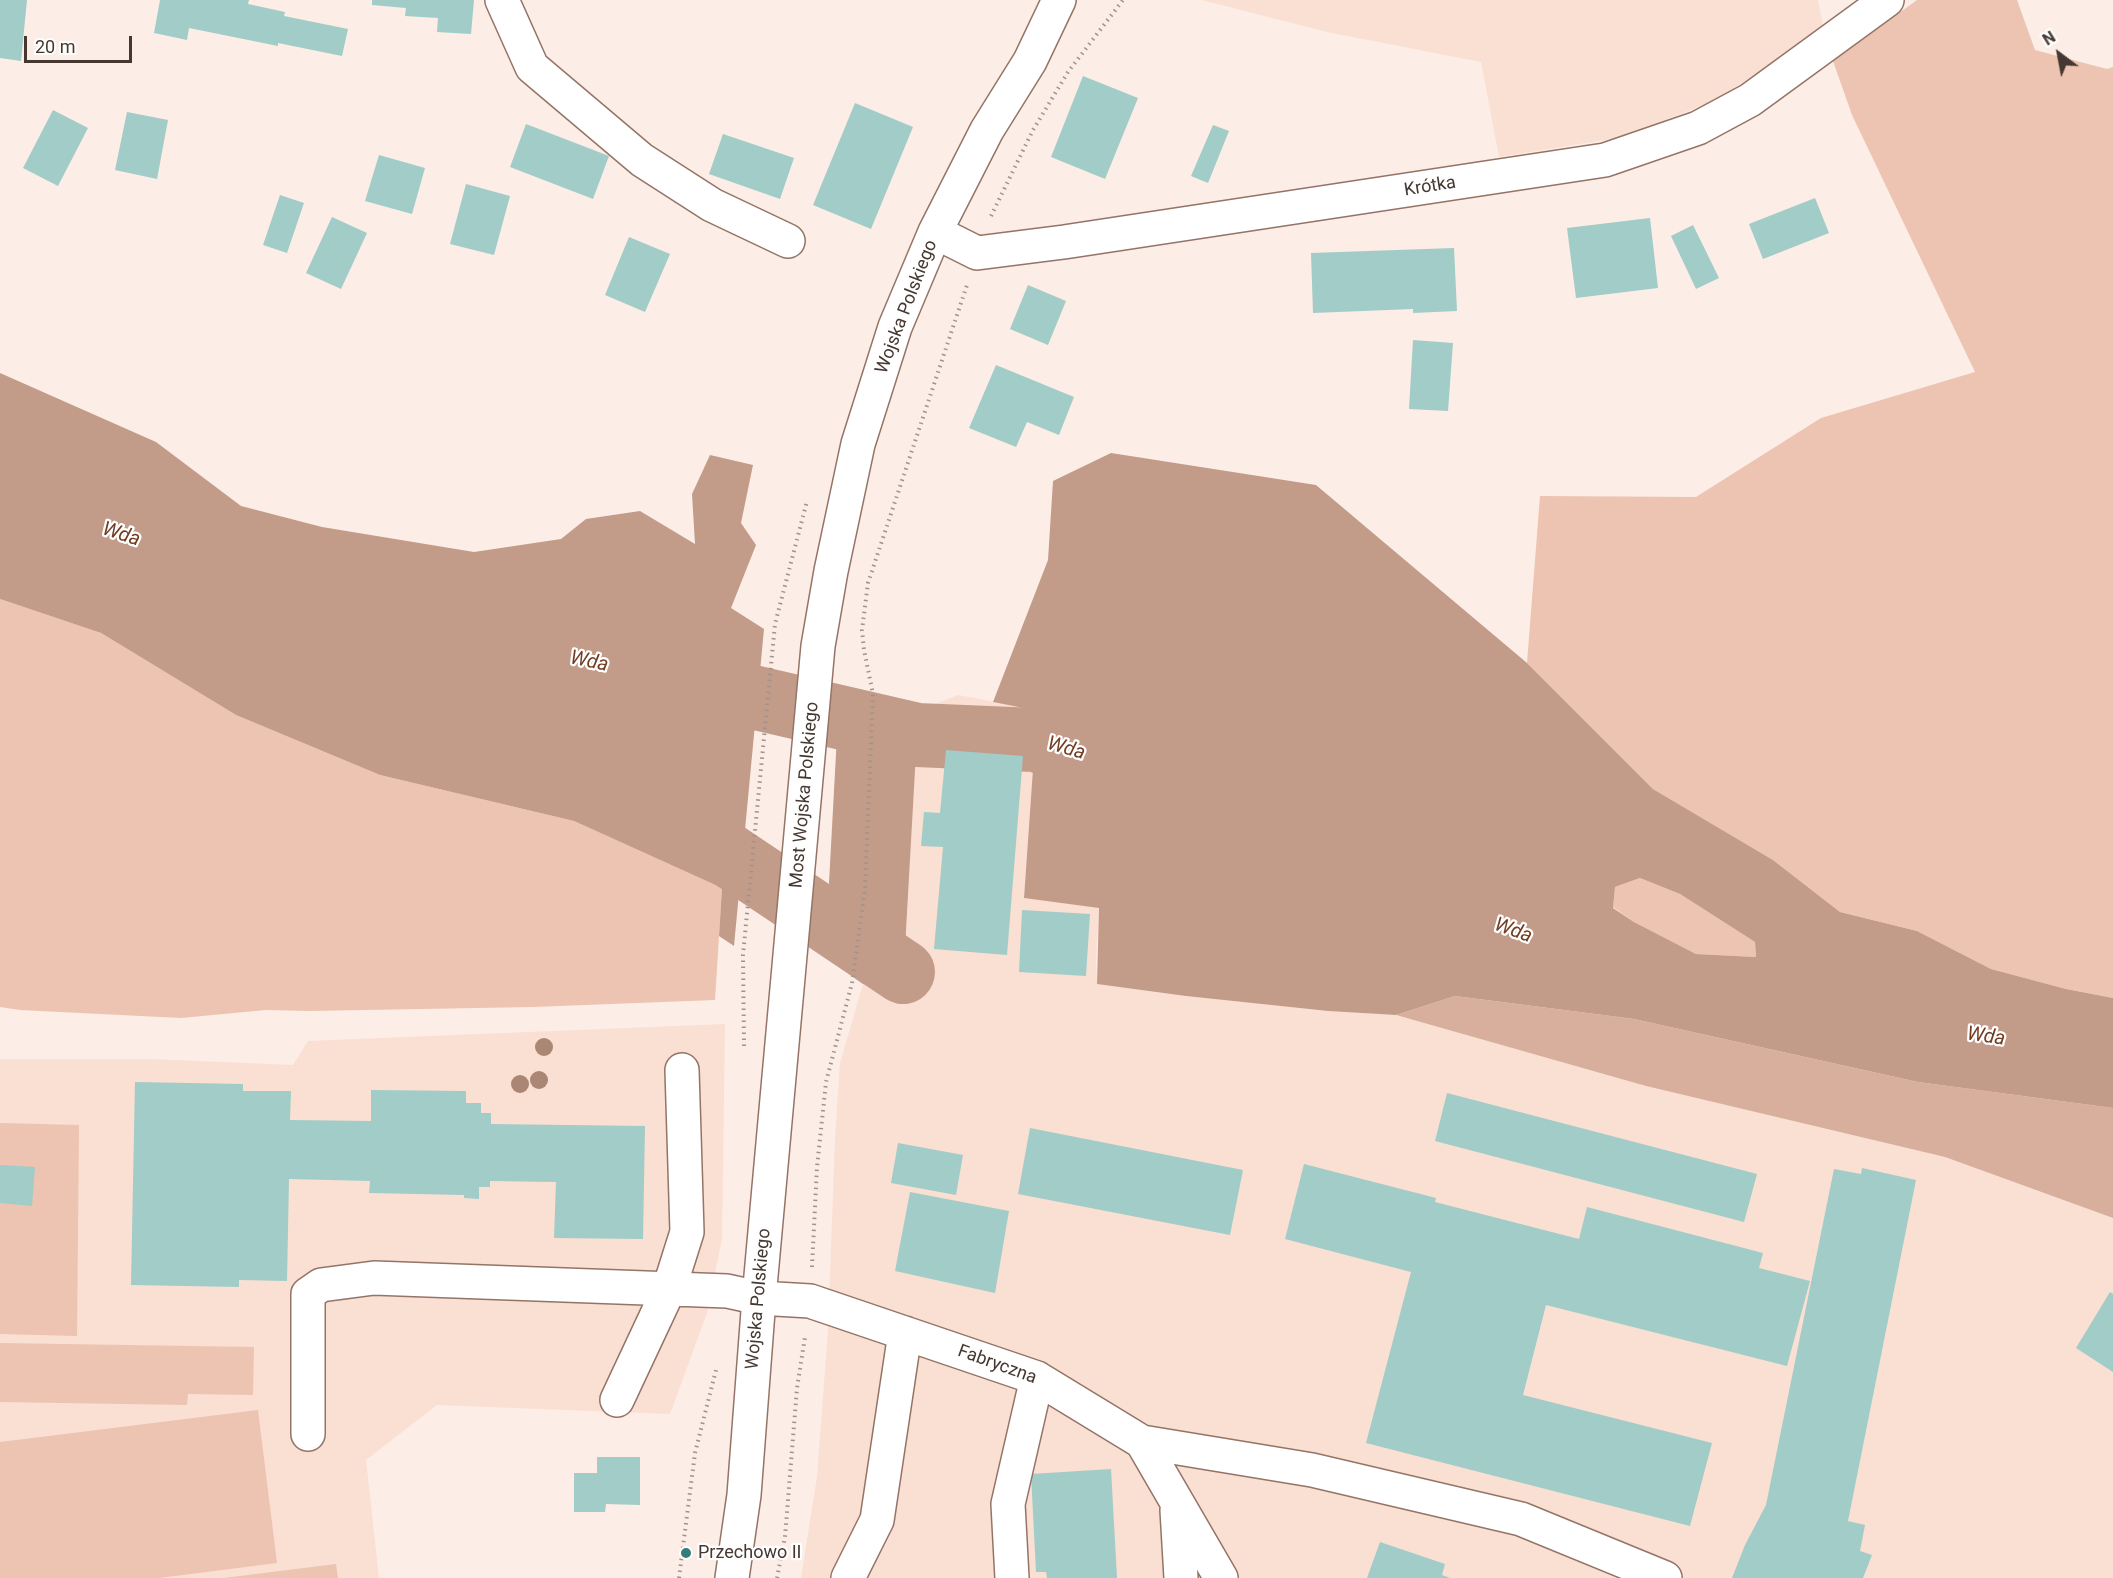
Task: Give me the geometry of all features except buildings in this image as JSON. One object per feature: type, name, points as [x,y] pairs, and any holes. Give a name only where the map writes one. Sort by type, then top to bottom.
[{"type":"street","points":[[502,0],[532,67],[642,160],[712,205],[788,241]]},
{"type":"street","name":"Wojska Polskiego","points":[[831,572],[858,444],[895,327],[935,232],[987,130],[1030,61],[1059,0]]},
{"type":"street","name":"Wojska Polskiego","points":[[1030,61],[1080,0]]},
{"type":"street","name":"Krótka","points":[[978,253],[1088,239],[1605,160],[1698,128],[1750,100],[1887,0]]},
{"type":"street","points":[[935,232],[978,253]]},
{"type":"street","name":"Most Wojska Polskiego","points":[[784,1020],[818,646],[831,572]]},
{"type":"street","name":"Wojska Polskiego","points":[[732,1578],[744,1495],[784,1020]]},
{"type":"street","points":[[617,1400],[669,1289],[687,1232],[682,1070]]},
{"type":"street","name":"Fabryczna","points":[[308,1434],[309,1294],[321,1285],[374,1278],[727,1292],[759,1298],[810,1301],[1037,1378],[1142,1442],[1221,1578]]},
{"type":"street","points":[[848,1578],[877,1520],[905,1333]]},
{"type":"street","points":[[1012,1578],[1008,1504],[1037,1378]]},
{"type":"street","points":[[1142,1442],[1312,1470],[1521,1519],[1665,1578]]},
{"type":"street","points":[[1176,1502],[1181,1578]]},
{"type":"path","points":[[852,983],[865,889],[873,694],[862,630],[868,583],[992,211],[1032,130],[1068,72],[1123,0]]},
{"type":"path","points":[[743,955],[775,624]]},
{"type":"shaded area","points":[[1202,0],[1818,0],[1824,30],[1713,101],[1623,137],[1499,157],[1481,62],[1327,32]]},
{"type":"shaded area","points":[[1917,0],[2017,0],[2035,50],[2107,69],[2113,67],[2113,998],[2066,989],[1991,969],[1917,931],[1840,912],[1773,860],[1653,789],[1527,663],[1540,496],[1696,497],[1821,418],[1975,372],[1852,115],[1833,61]]},
{"type":"shaded area","points":[[0,599],[101,633],[236,715],[380,775],[574,821],[722,888],[715,1000],[533,1007],[266,1010],[181,1018],[0,1007]]},
{"type":"shaded area","points":[[958,695],[1039,710],[1024,898],[1099,907],[1097,984],[1328,1011],[1396,1015],[1646,1086],[1945,1157],[2113,1218],[2113,1578],[801,1578],[817,1477],[828,1330],[840,1063],[863,984],[903,983],[920,710]]},
{"type":"shaded area","points":[[1640,878],[1680,894],[1755,942],[1756,957],[1696,954],[1634,922],[1613,907],[1615,887]]},
{"type":"shaded area","points":[[1455,996],[1634,1019],[1918,1082],[2113,1108],[2113,1218],[1945,1157],[1646,1086],[1396,1015]]},
{"type":"shaded area","points":[[725,1024],[722,1238],[707,1313],[670,1414],[437,1405],[366,1460],[379,1578],[0,1578],[0,1059],[151,1059],[293,1065],[308,1041]]},
{"type":"shaded area","points":[[0,1123],[79,1125],[77,1336],[0,1334]]},
{"type":"shaded area","points":[[0,1343],[254,1347],[253,1395],[188,1394],[187,1405],[0,1402]]},
{"type":"shaded area","points":[[258,1410],[277,1563],[159,1578],[0,1578],[0,1442]]},
{"type":"shaded area","points":[[336,1564],[338,1578],[224,1578]]},
{"type":"water","points":[[0,373],[156,442],[241,506],[322,527],[474,552],[561,539],[586,519],[640,511],[695,544],[692,494],[710,455],[753,465],[741,523],[756,545],[731,608],[764,629],[734,946],[719,936],[722,888],[574,821],[380,775],[236,715],[101,633],[0,599]]},
{"type":"water","points":[[1111,453],[1316,485],[1527,663],[1653,789],[1773,860],[1840,912],[1917,931],[1991,969],[2066,989],[2113,998],[2113,1108],[1918,1082],[1634,1019],[1455,996],[1396,1015],[1328,1011],[1097,984],[1099,908],[1024,898],[1039,711],[993,702],[1048,560],[1053,481]],"holes":[[[1640,878],[1680,894],[1755,942],[1756,957],[1696,954],[1634,922],[1613,908],[1615,887]]]},
{"type":"water","points":[[839,698],[920,710],[903,984],[863,984],[825,957]]},
{"type":"waterway","name":"Wda","points":[[670,678],[917,735],[1035,740],[1119,765]]},
{"type":"waterway","points":[[682,800],[706,840],[903,972]]},
{"type":"place","name":"Przechowo II","points":[[686,1553]]}]
